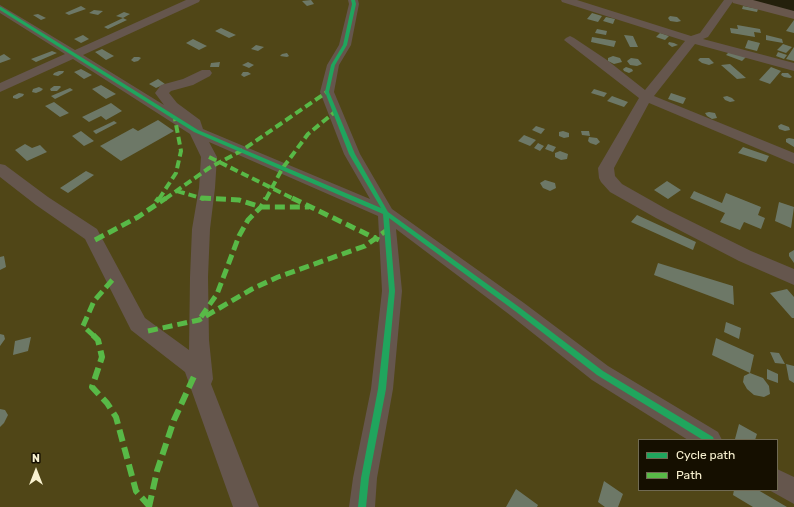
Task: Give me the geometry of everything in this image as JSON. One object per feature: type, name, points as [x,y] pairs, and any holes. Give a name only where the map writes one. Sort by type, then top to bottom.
[{"type":"street","points":[[0,88],[195,0]]},
{"type":"street","points":[[353,0],[354,4],[346,45],[334,65],[327,92],[352,154],[386,213],[392,291],[382,389],[365,478],[362,507]]},
{"type":"street","points":[[566,0],[692,40],[794,67]]},
{"type":"street","points":[[729,0],[704,35],[692,40],[646,97],[606,168],[607,178],[616,188],[662,214],[745,256],[794,277]]},
{"type":"street","points":[[738,0],[794,15]]},
{"type":"street","points":[[0,8],[196,131],[386,213],[517,309],[600,373],[708,439]]},
{"type":"street","points":[[570,40],[646,97],[794,159]]},
{"type":"street","points":[[203,390],[199,340],[199,277],[201,229],[207,188],[209,157],[196,131],[195,123],[172,106],[162,93],[166,88],[188,82],[206,73]]},
{"type":"street","points":[[0,169],[42,201],[91,234],[138,324],[193,364],[246,507]]},
{"type":"street","points":[[778,482],[794,491]]},
{"type":"shaded area","points":[[0,0],[738,0],[794,15],[794,507],[0,507]]},
{"type":"building","points":[[311,0],[314,4],[307,6],[302,1]]},
{"type":"building","points":[[81,6],[86,9],[69,15],[65,13]]},
{"type":"building","points":[[743,6],[758,9],[757,12],[742,9]]},
{"type":"building","points":[[94,10],[103,11],[98,15],[89,13]]},
{"type":"building","points":[[124,12],[130,14],[123,18],[116,16]]},
{"type":"building","points":[[592,13],[602,16],[598,22],[587,19]]},
{"type":"building","points":[[38,14],[46,18],[41,20],[33,15]]},
{"type":"building","points":[[670,16],[677,17],[681,21],[670,21],[668,18]]},
{"type":"building","points":[[606,17],[615,19],[613,24],[603,21]]},
{"type":"building","points":[[123,18],[127,20],[108,29],[104,27]]},
{"type":"building","points":[[794,20],[794,33],[786,31]]},
{"type":"building","points":[[737,25],[760,29],[761,33],[754,32],[755,37],[731,33],[730,28],[738,29]]},
{"type":"building","points":[[221,28],[236,35],[229,38],[215,31]]},
{"type":"building","points":[[597,29],[607,31],[606,35],[595,33]]},
{"type":"building","points":[[660,33],[669,36],[665,40],[656,37]]},
{"type":"building","points":[[83,35],[89,39],[81,43],[74,39]]},
{"type":"building","points":[[624,35],[633,36],[638,47],[630,47]]},
{"type":"building","points":[[766,35],[782,39],[783,43],[766,40]]},
{"type":"building","points":[[592,37],[616,41],[614,47],[591,42]]},
{"type":"building","points":[[193,39],[207,46],[199,50],[186,43]]},
{"type":"building","points":[[748,40],[760,43],[757,51],[745,48]]},
{"type":"building","points":[[669,42],[678,45],[672,47],[668,44]]},
{"type":"building","points":[[783,44],[792,47],[786,53],[777,50]]},
{"type":"building","points":[[256,45],[264,47],[258,51],[251,49]]},
{"type":"building","points":[[794,47],[794,61],[786,59]]},
{"type":"building","points":[[102,49],[114,56],[106,60],[95,52]]},
{"type":"building","points":[[52,51],[57,53],[36,62],[31,59]]},
{"type":"building","points":[[730,51],[746,57],[742,61],[726,55]]},
{"type":"building","points":[[778,52],[787,55],[784,59],[776,56]]},
{"type":"building","points":[[287,53],[289,56],[287,57],[280,56],[282,54]]},
{"type":"building","points":[[4,54],[11,59],[0,63],[0,56]]},
{"type":"building","points":[[613,56],[620,58],[622,62],[614,64],[608,61],[608,58]]},
{"type":"building","points":[[134,57],[141,58],[138,61],[134,62],[131,60]]},
{"type":"building","points":[[631,58],[638,59],[642,64],[637,66],[630,65],[627,61]]},
{"type":"building","points":[[700,58],[709,58],[714,63],[709,65],[702,63],[698,60]]},
{"type":"building","points":[[220,62],[219,67],[210,67],[211,63]]},
{"type":"building","points":[[248,62],[254,65],[249,68],[242,65]]},
{"type":"building","points":[[730,64],[746,78],[737,79],[721,65]]},
{"type":"building","points":[[626,67],[632,69],[633,71],[629,73],[624,71],[623,69]]},
{"type":"building","points":[[771,67],[781,71],[770,84],[759,80]]},
{"type":"building","points":[[81,69],[92,75],[84,79],[74,72]]},
{"type":"building","points":[[64,71],[58,76],[53,75],[54,73]]},
{"type":"building","points":[[243,72],[248,72],[251,74],[244,77],[241,75]]},
{"type":"building","points":[[782,73],[788,73],[792,77],[784,77],[781,75]]},
{"type":"building","points":[[158,79],[165,84],[156,88],[149,84]]},
{"type":"building","points":[[101,85],[116,94],[106,99],[92,89]]},
{"type":"building","points":[[54,86],[61,87],[57,91],[51,91],[50,89]]},
{"type":"building","points":[[39,87],[43,89],[36,93],[32,92],[33,89]]},
{"type":"building","points":[[70,88],[73,90],[55,99],[51,96]]},
{"type":"building","points":[[594,89],[607,93],[604,97],[591,93]]},
{"type":"building","points":[[19,93],[24,94],[17,99],[13,98],[13,96]]},
{"type":"building","points":[[671,93],[686,98],[683,104],[668,99]]},
{"type":"building","points":[[612,96],[628,102],[624,107],[607,101]]},
{"type":"building","points":[[727,96],[735,101],[730,102],[725,100],[723,97]]},
{"type":"building","points":[[54,102],[69,113],[60,117],[45,106]]},
{"type":"building","points":[[111,103],[122,111],[106,120],[101,116],[89,122],[82,117]]},
{"type":"building","points":[[705,113],[715,113],[717,118],[712,119],[707,116]]},
{"type":"building","points":[[158,120],[174,131],[121,161],[100,146],[133,128],[138,131]]},
{"type":"building","points":[[114,121],[117,123],[96,134],[93,131]]},
{"type":"building","points":[[781,124],[789,127],[790,130],[785,131],[779,129],[778,126]]},
{"type":"building","points":[[536,126],[545,129],[541,134],[532,130]]},
{"type":"building","points":[[81,131],[94,141],[84,146],[72,136]]},
{"type":"building","points":[[563,131],[569,133],[569,137],[564,138],[559,136],[559,132]]},
{"type":"building","points":[[581,131],[589,131],[590,136],[582,135]]},
{"type":"building","points":[[524,135],[536,140],[530,146],[518,141]]},
{"type":"building","points":[[589,137],[597,138],[600,142],[596,145],[590,143],[588,141]]},
{"type":"building","points":[[786,139],[794,139],[794,147],[786,142]]},
{"type":"building","points":[[538,143],[544,146],[540,151],[534,148]]},
{"type":"building","points":[[25,144],[32,148],[40,145],[47,152],[27,161],[15,150]]},
{"type":"building","points":[[548,144],[556,147],[553,152],[545,149]]},
{"type":"building","points":[[743,147],[769,156],[766,162],[738,153]]},
{"type":"building","points":[[560,151],[568,154],[567,159],[561,160],[555,157],[555,153]]},
{"type":"building","points":[[86,171],[94,175],[68,193],[60,188]]},
{"type":"building","points":[[545,180],[555,183],[556,188],[550,191],[543,188],[540,183]]},
{"type":"building","points":[[667,181],[681,190],[668,199],[654,190]]},
{"type":"building","points":[[694,191],[722,203],[726,193],[761,207],[758,215],[765,218],[761,229],[744,222],[740,230],[720,222],[725,213],[690,198]]},
{"type":"building","points":[[779,202],[794,207],[791,228],[775,221]]},
{"type":"building","points":[[637,215],[696,242],[693,250],[631,222]]},
{"type":"building","points":[[794,250],[794,263],[789,256],[789,253]]},
{"type":"building","points":[[4,256],[6,267],[0,270],[0,257]]},
{"type":"building","points":[[658,263],[733,286],[734,305],[654,275]]},
{"type":"building","points":[[787,289],[794,297],[794,318],[792,318],[770,293]]},
{"type":"building","points":[[726,322],[741,328],[739,339],[724,332]]},
{"type":"building","points":[[0,334],[4,335],[5,339],[0,346]]},
{"type":"building","points":[[31,337],[28,351],[13,355],[15,341]]},
{"type":"building","points":[[716,338],[754,355],[750,373],[712,355]]},
{"type":"building","points":[[770,352],[779,353],[785,364],[775,363]]},
{"type":"building","points":[[786,364],[794,366],[794,383],[789,380]]},
{"type":"building","points":[[767,369],[778,374],[778,383],[767,379]]},
{"type":"building","points":[[750,373],[763,378],[769,386],[770,394],[764,397],[754,395],[747,389],[743,382],[744,376]]},
{"type":"building","points":[[0,409],[5,410],[8,415],[0,427]]},
{"type":"building","points":[[739,424],[757,434],[755,439],[735,439]]},
{"type":"building","points":[[604,481],[623,494],[618,507],[605,507],[598,502]]},
{"type":"building","points":[[516,489],[538,505],[537,507],[506,507]]},
{"type":"building","points":[[734,491],[760,491],[787,507],[753,507],[733,495]]},
{"type":"marked path","points":[[95,240],[138,217],[209,168],[241,151],[297,114],[327,92]]},
{"type":"marked path","points":[[201,317],[217,294],[239,236],[248,220],[261,207],[282,169],[308,134],[336,111]]},
{"type":"marked path","points":[[156,202],[176,173],[181,151],[175,119]]},
{"type":"marked path","points":[[209,157],[379,240]]},
{"type":"marked path","points":[[177,191],[206,199],[239,200],[261,207],[309,207]]},
{"type":"marked path","points":[[148,331],[199,320],[252,289],[278,277],[365,246],[387,230]]},
{"type":"marked path","points":[[114,278],[94,301],[83,326],[98,340],[102,357],[92,387],[107,403],[116,417],[136,491],[150,507]]},
{"type":"marked path","points":[[149,507],[157,471],[174,420],[196,372]]},
{"type":"cycle path","points":[[353,0],[354,4],[345,45],[333,65],[327,92],[352,154],[386,213],[392,291],[382,389],[365,478],[362,507]]},
{"type":"cycle path","points":[[0,8],[196,131],[386,213],[517,309],[600,373],[708,439]]}]
